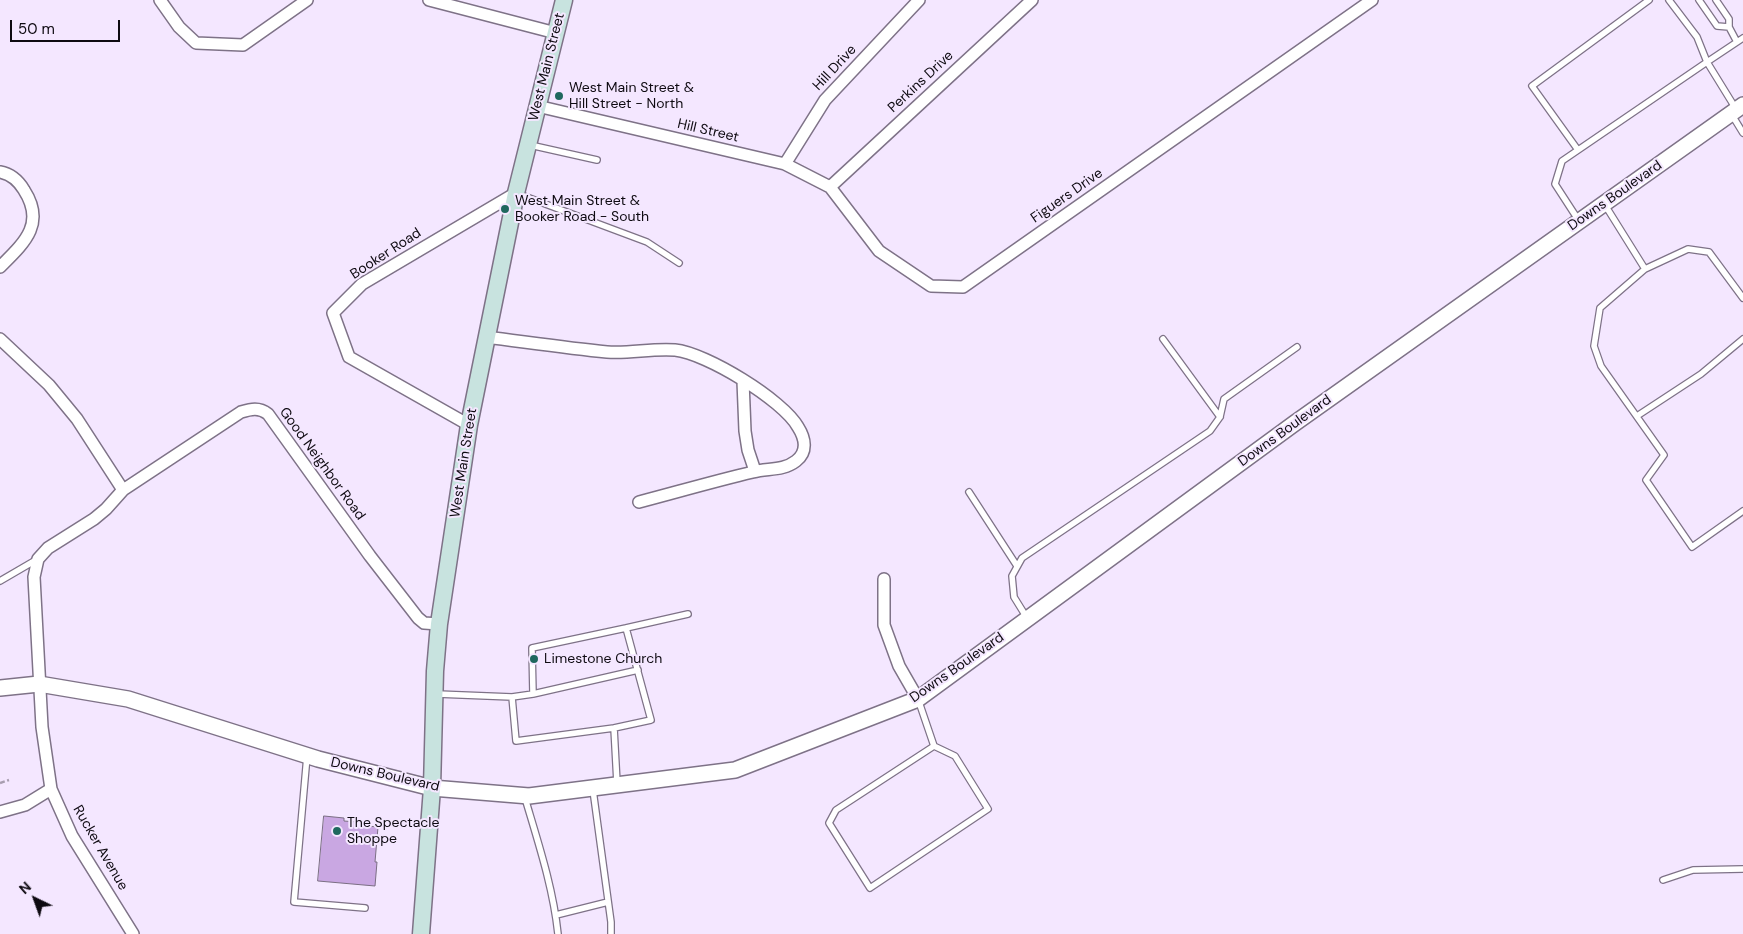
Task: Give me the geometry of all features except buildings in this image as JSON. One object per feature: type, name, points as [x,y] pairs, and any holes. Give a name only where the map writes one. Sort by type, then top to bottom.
[{"type":"main road","name":"West Main Street","points":[[421,934],[432,788],[434,694],[439,624],[469,425],[516,193],[564,0]]},
{"type":"street","points":[[160,0],[179,26],[196,43],[244,45],[307,0]]},
{"type":"street","points":[[429,0],[556,33]]},
{"type":"street","name":"Hill Drive","points":[[785,164],[825,100],[919,0]]},
{"type":"street","name":"Perkins Drive","points":[[830,187],[1032,0]]},
{"type":"street","name":"Figuers Drive","points":[[785,164],[830,187],[879,252],[931,286],[963,287],[1372,0]]},
{"type":"street","name":"Hill Street","points":[[537,106],[785,164]]},
{"type":"street","name":"Downs Boulevard","points":[[0,688],[39,684],[128,699],[307,756],[432,788],[524,796],[735,770],[918,699],[1303,417],[1737,109]]},
{"type":"street","points":[[0,172],[8,174],[23,188],[34,212],[34,220],[26,238],[0,266]]},
{"type":"street","name":"Booker Road","points":[[469,425],[349,357],[332,313],[362,284],[516,193]]},
{"type":"street","points":[[486,337],[609,352],[656,349],[677,350],[703,358],[772,400],[797,424],[804,438],[803,451],[798,460],[783,468],[755,471],[639,502]]},
{"type":"street","points":[[0,339],[49,385],[77,419],[123,490]]},
{"type":"street","points":[[743,381],[745,431],[748,450],[755,471]]},
{"type":"street","name":"Good Neighbor Road","points":[[38,559],[48,548],[106,509],[123,490],[240,412],[253,408],[268,414],[370,556],[418,618],[424,623],[439,624]]},
{"type":"street","points":[[38,559],[34,577],[39,684]]},
{"type":"street","points":[[884,579],[884,625],[899,666],[918,699]]},
{"type":"street","name":"Rucker Avenue","points":[[39,684],[42,727],[51,789],[72,836],[133,934]]},
{"type":"street","points":[[0,812],[26,805],[51,789]]},
{"type":"lane","points":[[1578,150],[1532,86],[1649,0]]},
{"type":"lane","points":[[1669,0],[1697,37],[1707,62],[1737,109],[1743,133]]},
{"type":"lane","points":[[1699,0],[1717,26],[1729,28]]},
{"type":"lane","points":[[1716,0],[1729,19],[1729,28],[1737,42]]},
{"type":"lane","points":[[1579,221],[1555,184],[1562,161],[1743,38]]},
{"type":"lane","points":[[528,145],[597,160]]},
{"type":"lane","points":[[516,193],[647,242],[679,263]]},
{"type":"lane","points":[[1604,203],[1645,269]]},
{"type":"lane","points":[[1743,298],[1709,252],[1688,249],[1645,269],[1600,308],[1594,346],[1600,366],[1664,455],[1646,480],[1692,546],[1743,511]]},
{"type":"lane","points":[[1163,339],[1220,417]]},
{"type":"lane","points":[[1637,416],[1701,374],[1743,339]]},
{"type":"lane","points":[[1027,618],[1014,597],[1012,576],[1022,558],[1210,431],[1220,417],[1224,400],[1297,347]]},
{"type":"lane","points":[[969,492],[1018,566]]},
{"type":"lane","name":"Good Neighbor Road","points":[[0,581],[38,559]]},
{"type":"lane","points":[[533,694],[532,648],[688,614]]},
{"type":"lane","points":[[512,697],[516,741],[614,728],[651,720],[626,628]]},
{"type":"lane","points":[[434,694],[512,697],[638,670]]},
{"type":"lane","points":[[918,699],[934,746],[955,756],[988,809],[870,888],[829,822],[836,810],[934,746]]},
{"type":"lane","points":[[614,728],[617,785]]},
{"type":"lane","points":[[307,756],[294,902],[365,908]]},
{"type":"lane","points":[[592,788],[611,934]]},
{"type":"lane","points":[[524,796],[543,857],[556,915],[558,934]]},
{"type":"lane","points":[[1663,880],[1693,870],[1743,869]]},
{"type":"lane","points":[[556,915],[608,902]]},
{"type":"path","points":[[0,783],[9,780]]},
{"type":"place","name":"West Main Street & Hill Street - North","points":[[559,96]]},
{"type":"place","name":"West Main Street & Booker Road - South","points":[[505,209]]},
{"type":"place","name":"Limestone Church","points":[[534,659]]},
{"type":"place","name":"The Spectacle Shoppe","points":[[337,831]]}]
